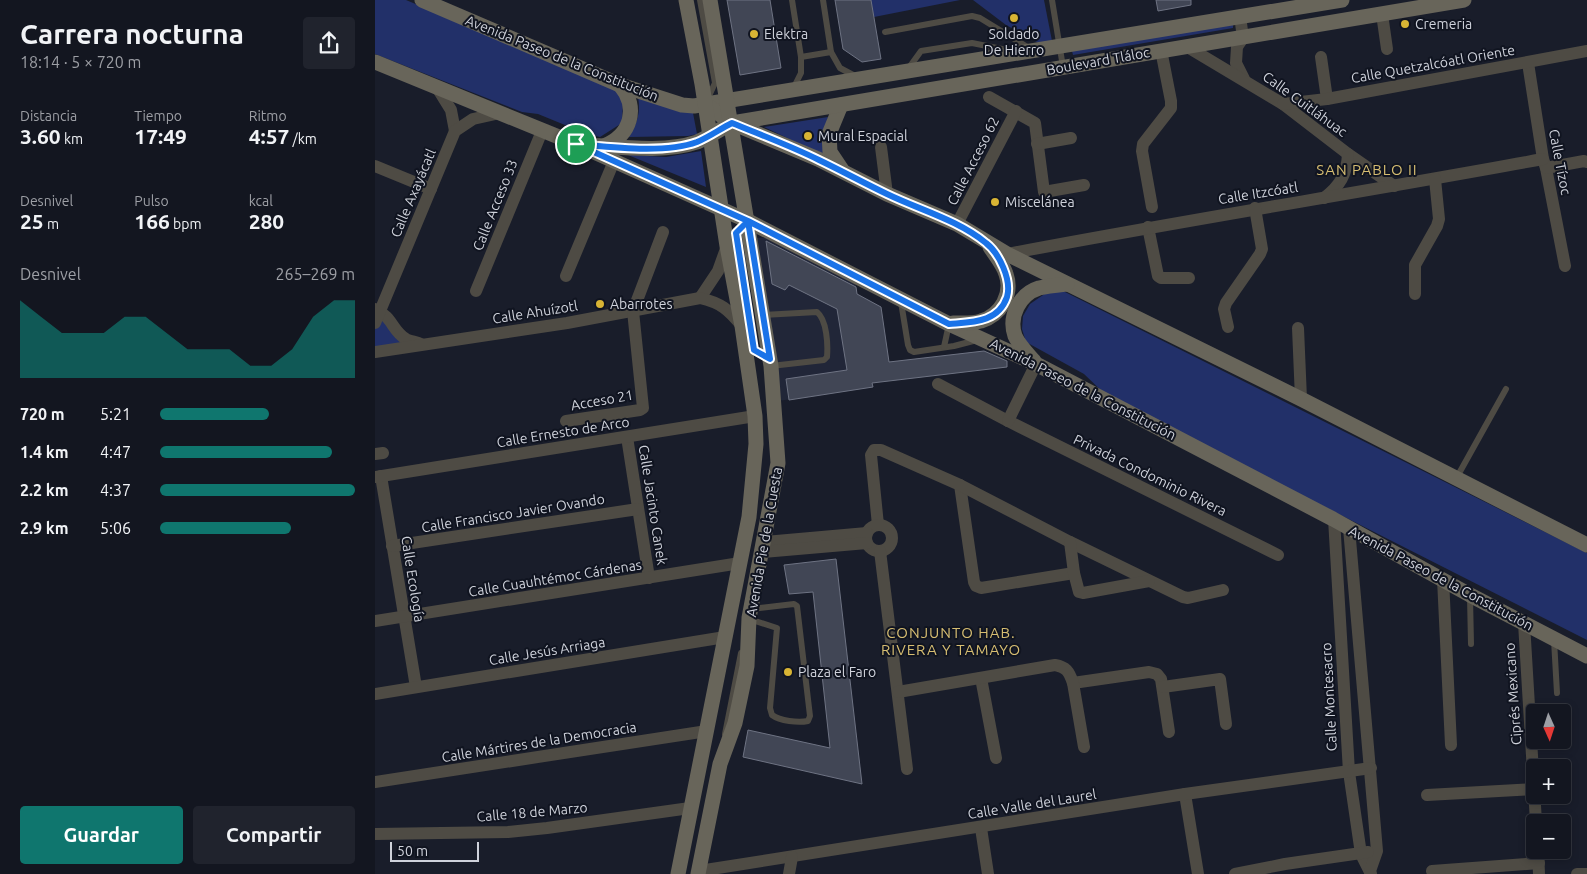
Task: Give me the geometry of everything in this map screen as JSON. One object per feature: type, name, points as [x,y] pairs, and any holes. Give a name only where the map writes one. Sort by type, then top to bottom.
[{"type":"street","name":"Avenida Paseo de la Constitución","points":[[422,0],[620,85],[682,105],[705,104],[727,100]]},
{"type":"street","name":"Avenida Pie de la Cuesta","points":[[678,874],[741,563],[755,470],[756,444],[755,416],[742,326],[686,0]]},
{"type":"street","name":"Avenida Pie de la Cuesta","points":[[699,873],[721,764],[735,723],[747,666],[750,614],[764,547],[778,462],[771,363],[710,0]]},
{"type":"street","name":"Boulevard Tláloc","points":[[727,100],[1342,0]]},
{"type":"street","name":"Boulevard Tláloc","points":[[732,123],[1465,0]]},
{"type":"street","points":[[1382,14],[1387,49]]},
{"type":"street","name":"Calle Cuitláhuac","points":[[1240,16],[1243,38],[1237,47],[1237,63],[1244,79]]},
{"type":"street","name":"Calle Cuitláhuac","points":[[1186,46],[1283,104],[1348,154],[1394,186]]},
{"type":"street","points":[[1152,207],[1142,151],[1143,144],[1171,108],[1161,50]]},
{"type":"street","name":"Calle Quetzalcóatl Oriente","points":[[1283,104],[1327,99],[1587,51]]},
{"type":"street","points":[[1321,56],[1327,99]]},
{"type":"street","name":"Avenida Paseo de la Constitución","points":[[375,62],[576,144],[748,221],[949,324],[1036,364],[1333,519],[1470,595],[1587,656]]},
{"type":"street","name":"Calle Tízoc","points":[[1528,63],[1565,266]]},
{"type":"street","points":[[604,146],[618,138],[630,118],[628,97],[620,85]]},
{"type":"street","points":[[438,89],[451,110],[455,131],[473,119],[501,113]]},
{"type":"street","points":[[989,97],[1035,123],[1044,192],[1084,185]]},
{"type":"street","points":[[705,104],[732,123],[957,224],[987,244],[1301,399],[1587,544]]},
{"type":"street","points":[[841,105],[829,134],[830,152],[843,172]]},
{"type":"street","name":"Calle Acceso 62","points":[[957,224],[1015,111]]},
{"type":"street","points":[[576,144],[657,148],[684,145],[710,136],[732,123]]},
{"type":"street","name":"Calle Acceso 33","points":[[476,291],[542,130]]},
{"type":"street","name":"Calle Axayácatl","points":[[377,314],[455,131]]},
{"type":"street","points":[[1037,144],[1071,138]]},
{"type":"street","points":[[881,147],[887,194]]},
{"type":"street","name":"Calle Cuitláhuac","points":[[1324,198],[1334,191],[1341,182],[1348,154]]},
{"type":"street","points":[[566,276],[614,161]]},
{"type":"street","name":"Calle Itzcóatl","points":[[1007,254],[1255,208],[1435,179],[1545,164],[1587,162]]},
{"type":"street","points":[[375,166],[431,189]]},
{"type":"street","points":[[1415,294],[1415,265],[1439,219],[1435,179]]},
{"type":"street","points":[[1228,328],[1224,309],[1226,303],[1257,260],[1261,249],[1255,208]]},
{"type":"street","points":[[1148,227],[1158,276],[1161,278],[1189,278]]},
{"type":"street","points":[[633,311],[663,232]]},
{"type":"street","points":[[949,324],[983,321],[995,314],[1003,304],[1008,288],[1006,273],[987,244]]},
{"type":"street","points":[[727,246],[718,270],[700,298],[716,302],[730,312],[742,326]]},
{"type":"street","points":[[1008,421],[1036,364],[1015,335],[1013,321],[1017,307],[1031,291],[1067,284]]},
{"type":"street","name":"Calle Ahuízotl","points":[[375,352],[633,311],[700,298]]},
{"type":"street","name":"Acceso 21","points":[[566,421],[643,408],[633,311]]},
{"type":"street","points":[[377,314],[389,317],[397,330],[406,339],[424,345]]},
{"type":"street","points":[[1298,328],[1301,399]]},
{"type":"street","name":"Privada Condominio Rivera","points":[[938,384],[1008,421],[1278,555]]},
{"type":"street","name":"Calle Ernesto de Arco","points":[[378,477],[755,416]]},
{"type":"street","name":"Calle Jacinto Canek","points":[[627,437],[649,578]]},
{"type":"street","points":[[878,525],[871,455],[874,450],[881,450],[960,485],[1070,542],[1188,598],[1223,590]]},
{"type":"street","name":"Calle Ecología","points":[[378,477],[393,546],[416,687]]},
{"type":"street","points":[[960,485],[976,586],[981,588],[1074,573]]},
{"type":"street","name":"Calle Francisco Javier Ovando","points":[[393,546],[638,509]]},
{"type":"street","name":"Calle Montesacro","points":[[1333,519],[1349,772],[1361,854],[1371,872]]},
{"type":"street","points":[[878,525],[889,530],[892,537],[890,545],[880,551],[872,549],[867,538],[871,528],[878,525]]},
{"type":"street","name":"Calle Montesacro","points":[[1349,528],[1377,851],[1371,872]]},
{"type":"street","points":[[764,547],[867,538]]},
{"type":"street","points":[[1070,542],[1074,573],[1079,592],[1083,593],[1149,581]]},
{"type":"street","points":[[880,551],[907,769]]},
{"type":"street","name":"Calle Cuauhtémoc Cárdenas","points":[[375,621],[741,563]]},
{"type":"street","points":[[1443,579],[1451,745]]},
{"type":"street","name":"Ciprés Mexicano","points":[[1524,623],[1532,759]]},
{"type":"street","name":"Calle Jesús Arriaga","points":[[375,694],[725,637]]},
{"type":"street","points":[[898,692],[1055,665],[1066,668],[1073,682],[1084,747]]},
{"type":"street","points":[[1073,682],[1149,672],[1157,674],[1163,688],[1169,732]]},
{"type":"street","points":[[981,678],[996,758]]},
{"type":"street","points":[[1163,688],[1220,679],[1226,724]]},
{"type":"street","name":"Calle Mártires de la Democracia","points":[[375,782],[707,730]]},
{"type":"street","name":"Calle Valle del Laurel","points":[[699,873],[1185,794],[1371,768]]},
{"type":"street","points":[[1427,795],[1526,789]]},
{"type":"street","points":[[1185,794],[1198,874]]},
{"type":"street","name":"Calle 18 de Marzo","points":[[375,834],[508,832],[691,808]]},
{"type":"street","points":[[981,828],[988,874]]},
{"type":"street","points":[[1235,874],[1286,869],[1377,851]]},
{"type":"street","points":[[789,874],[792,857]]},
{"type":"street","points":[[1432,871],[1539,869]]},
{"type":"street","points":[[1577,874],[1587,874]]},
{"type":"lane","points":[[700,0],[715,83],[705,104]]},
{"type":"lane","points":[[792,0],[801,57],[801,73],[793,90]]},
{"type":"lane","points":[[823,0],[831,52],[840,68],[860,78]]},
{"type":"lane","points":[[1052,0],[1063,67]]},
{"type":"lane","points":[[885,32],[972,16],[980,18],[1033,50]]},
{"type":"lane","points":[[801,57],[831,52]]},
{"type":"lane","points":[[748,221],[736,233],[754,350],[771,363],[824,360],[827,357],[824,323],[821,315],[817,312],[763,315]]},
{"type":"lane","points":[[900,298],[909,350],[913,352],[983,338]]},
{"type":"lane","points":[[944,347],[949,324]]},
{"type":"lane","points":[[1457,477],[1506,389]]},
{"type":"lane","points":[[1470,595],[1471,644]]},
{"type":"lane","points":[[794,604],[797,606],[810,716],[808,721],[802,722],[776,718],[771,715],[777,628],[750,614],[794,604]]},
{"type":"lane","points":[[1554,639],[1557,693]]},
{"type":"shaded area","points":[[375,0],[406,0],[615,88],[623,102],[622,123],[600,137],[587,134],[538,114],[522,112],[375,54]]},
{"type":"shaded area","points":[[871,0],[960,0],[874,17]]},
{"type":"shaded area","points":[[973,0],[1044,0],[1053,46],[1046,47],[1006,25]]},
{"type":"shaded area","points":[[1233,24],[1233,28],[1073,55],[1072,51]]},
{"type":"shaded area","points":[[638,97],[693,113],[697,134],[688,136],[629,137],[638,118]]},
{"type":"shaded area","points":[[828,117],[822,144],[825,156],[764,127]]},
{"type":"shaded area","points":[[701,151],[706,187],[628,155],[666,157]]},
{"type":"shaded area","points":[[754,238],[766,238],[855,281],[873,387],[778,401]]},
{"type":"shaded area","points":[[1063,291],[1587,553],[1587,640],[1108,397],[1084,374],[1026,342],[1022,329],[1023,316],[1030,304],[1046,293]]},
{"type":"shaded area","points":[[380,311],[397,330],[424,345],[375,352],[375,323]]},
{"type":"building","name":"Elektra","points":[[727,0],[770,0],[781,68],[740,75]]},
{"type":"building","points":[[835,0],[871,0],[881,59],[862,62],[843,49]]},
{"type":"building","points":[[1156,0],[1191,0],[1191,5],[1158,11]]},
{"type":"building","points":[[766,241],[856,287],[857,294],[881,307],[889,362],[984,351],[1007,361],[1007,367],[872,383],[873,387],[789,400],[786,379],[847,370],[837,309],[789,285],[785,290],[772,284]]},
{"type":"building","points":[[836,559],[862,784],[743,757],[748,730],[830,748],[813,592],[789,594],[784,565]]},
{"type":"place","name":"Soldado De Hierro","points":[[1014,18]]},
{"type":"place","name":"Cremeria","points":[[1405,24]]},
{"type":"place","name":"Elektra","points":[[754,34]]},
{"type":"place","name":"Mural Espacial","points":[[808,136]]},
{"type":"place","name":"Miscelánea","points":[[995,202]]},
{"type":"place","name":"Abarrotes","points":[[600,304]]},
{"type":"place","name":"Plaza el Faro","points":[[788,672]]},
{"type":"district","name":"SAN PABLO II","points":[[1367,169]]},
{"type":"district","name":"CONJUNTO HAB. RIVERA Y TAMAYO","points":[[951,640]]},
{"type":"route","points":[[576,144],[657,148],[684,145],[710,136],[732,123],[957,224],[987,244],[1003,266],[1008,281],[1007,296],[995,314],[983,321],[949,324],[748,221],[736,233],[754,350],[770,359],[748,221],[576,144]]}]
